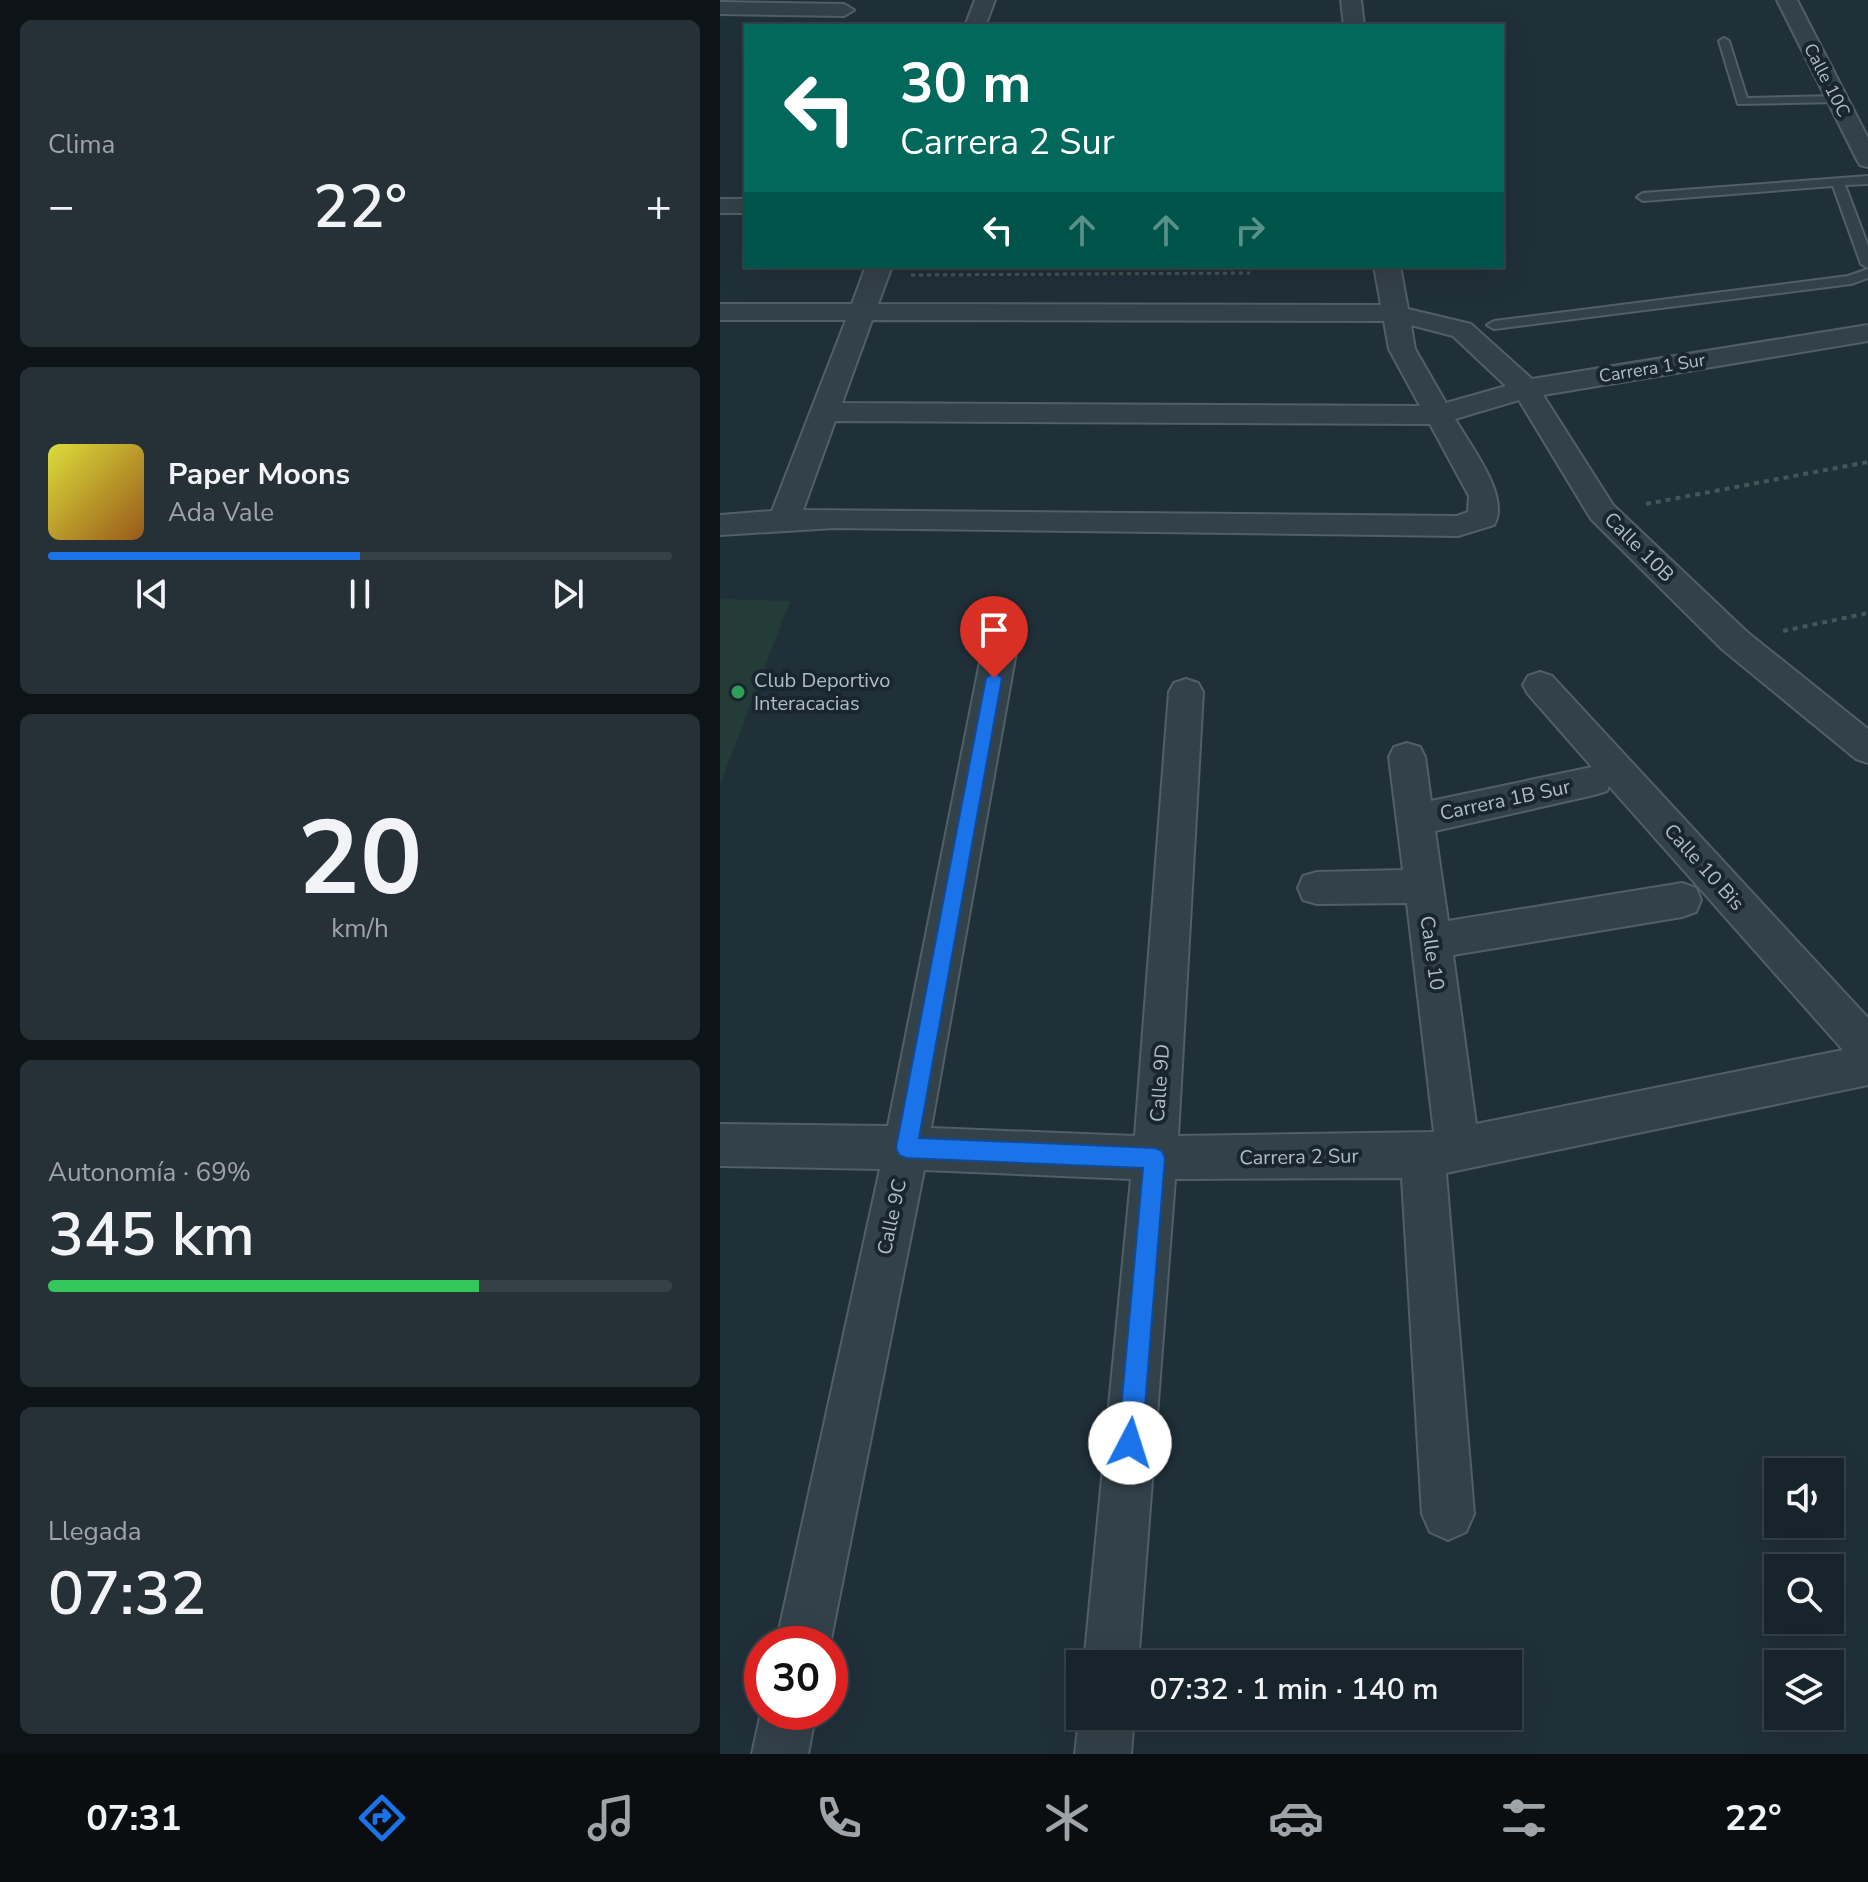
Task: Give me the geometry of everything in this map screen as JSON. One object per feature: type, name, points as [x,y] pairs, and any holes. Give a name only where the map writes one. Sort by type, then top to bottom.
[{"type":"street","points":[[976,24],[985,0]]},
{"type":"street","points":[[1351,0],[1354,24]]},
{"type":"street","name":"Calle 10C","points":[[1787,0],[1868,160]]},
{"type":"street","points":[[720,8],[844,10]]},
{"type":"street","points":[[720,206],[744,206]]},
{"type":"street","points":[[720,525],[834,518],[1458,526],[1483,518],[1484,496],[1402,349],[1393,313],[1387,268]]},
{"type":"street","points":[[784,521],[878,271]]},
{"type":"street","name":"Calle 10B","points":[[720,312],[1393,313],[1462,330],[1526,389],[1602,512],[1735,641],[1868,749]]},
{"type":"street","name":"Carrera 1 Sur","points":[[825,412],[1438,415],[1526,389],[1868,333]]},
{"type":"street","name":"Calle 9C","points":[[807,1626],[906,1148],[1000,647]]},
{"type":"street","name":"Calle 10 Bis","points":[[1540,685],[1868,1048]]},
{"type":"street","name":"Calle 9D","points":[[1112,1650],[1155,1158],[1186,692]]},
{"type":"street","name":"Calle 10","points":[[1407,757],[1431,941],[1441,1152],[1448,1514]]},
{"type":"street","name":"Carrera 1B Sur","points":[[1415,820],[1594,781]]},
{"type":"street","points":[[1317,888],[1424,886]]},
{"type":"street","points":[[1431,941],[1682,900]]},
{"type":"street","name":"Carrera 2 Sur","points":[[720,1145],[906,1148],[1155,1158],[1441,1152],[1868,1065]]},
{"type":"street","points":[[780,1754],[785,1730]]},
{"type":"street","points":[[1103,1754],[1105,1730]]},
{"type":"lane","points":[[1724,41],[1742,102],[1837,99]]},
{"type":"lane","points":[[1643,197],[1868,180]]},
{"type":"lane","points":[[1838,182],[1868,264]]},
{"type":"lane","points":[[1494,325],[1851,280],[1868,273]]},
{"type":"path","points":[[878,271],[1250,273]]},
{"type":"path","points":[[1602,512],[1868,462]]},
{"type":"path","points":[[1735,641],[1868,613]]},
{"type":"green space","name":"Club Deportivo Interacacias","points":[[720,599],[790,601],[720,784]]},
{"type":"place","name":"Club Deportivo Interacacias","points":[[738,692]]},
{"type":"route","points":[[994,678],[906,1148],[1155,1158],[1130,1443]]}]
